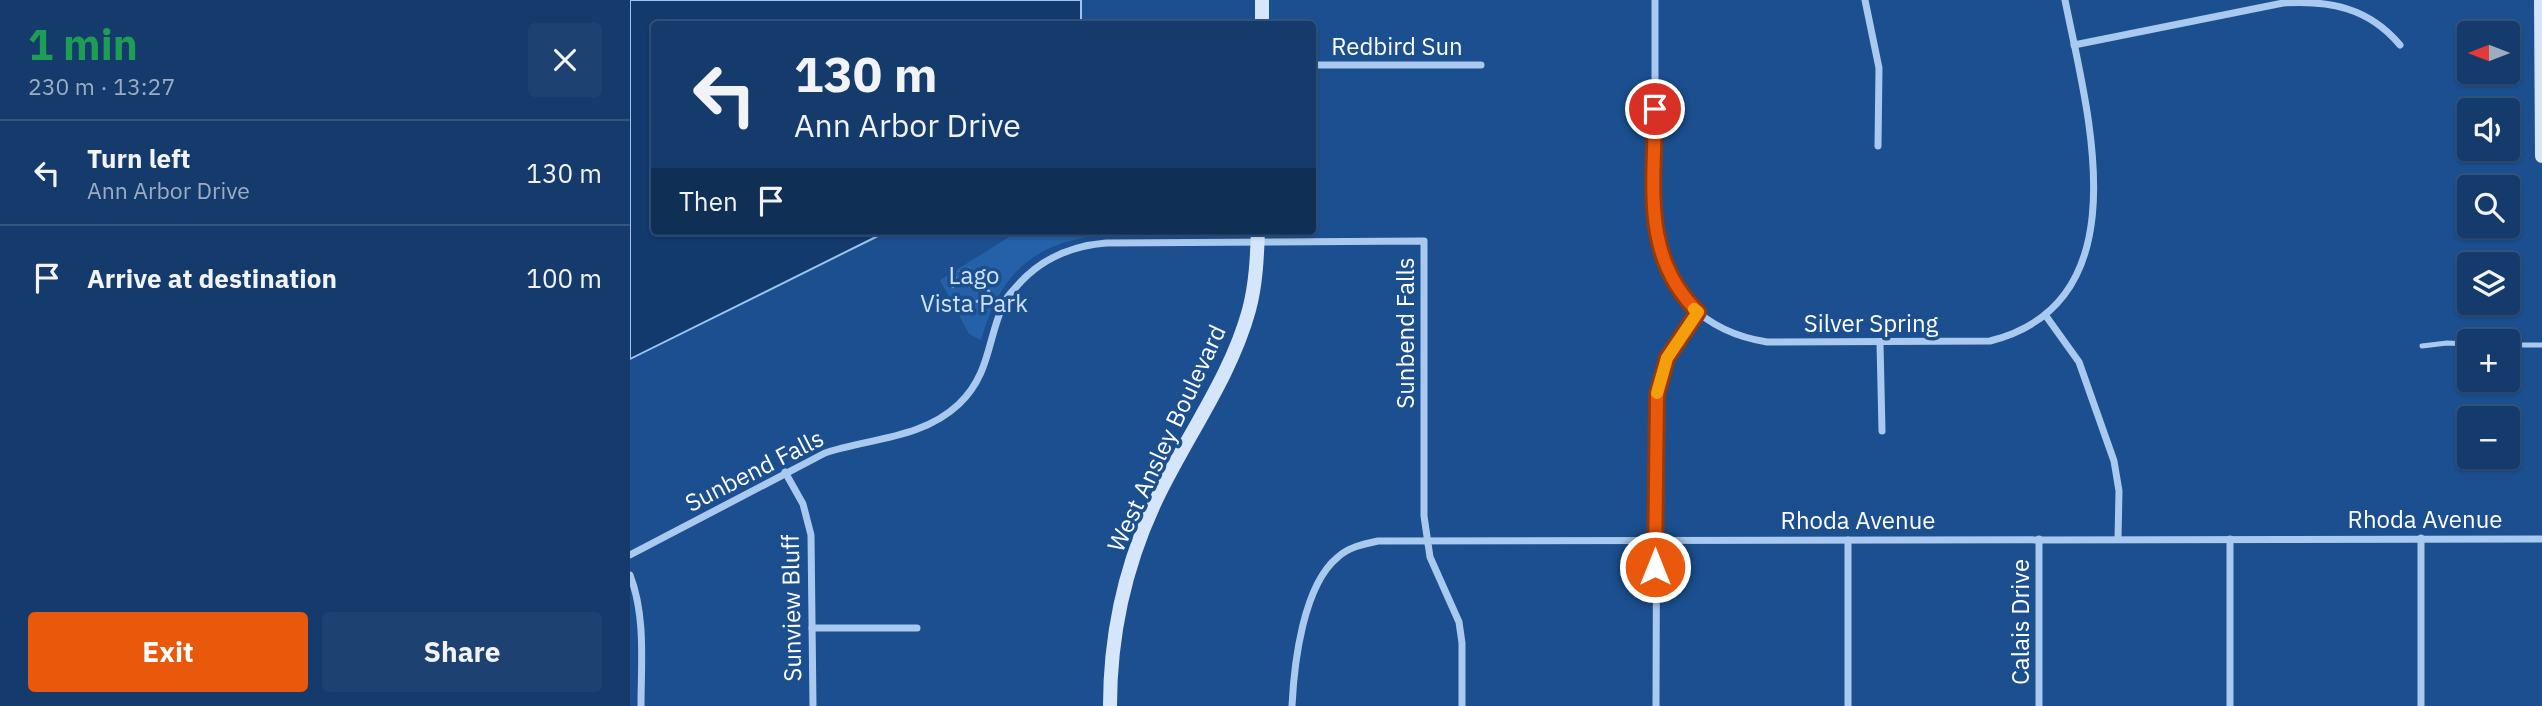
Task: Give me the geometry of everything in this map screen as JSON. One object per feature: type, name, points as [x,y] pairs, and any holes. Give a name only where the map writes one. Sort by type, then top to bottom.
[{"type":"street","points":[[1262,0],[1262,21]]},
{"type":"street","name":"Silver Spring","points":[[1655,0],[1656,230],[1661,256],[1672,281],[1698,312],[1728,332],[1767,342],[1990,341],[2017,332],[2046,316]]},
{"type":"street","points":[[1865,0],[1879,68],[1878,146]]},
{"type":"street","points":[[2065,0],[2092,148],[2091,233],[2085,258],[2074,282],[2046,316],[2079,362],[2114,461],[2119,491],[2118,539]]},
{"type":"street","points":[[2541,0],[2542,156]]},
{"type":"street","points":[[2074,45],[2283,3],[2310,1],[2338,5],[2363,14],[2387,29],[2400,44]]},
{"type":"street","name":"Redbird Sun","points":[[1316,65],[1481,65]]},
{"type":"street","name":"Sunbend Falls","points":[[630,555],[825,453],[853,444],[910,433],[943,417],[971,391],[983,370],[1004,301],[1028,273],[1046,260],[1070,249],[1106,243],[1258,237],[1424,241],[1424,516],[1430,557],[1459,622],[1462,643],[1462,706]]},
{"type":"street","name":"West Ansley Boulevard","points":[[1110,706],[1113,639],[1132,557],[1158,497],[1236,348],[1250,307],[1258,237]]},
{"type":"street","points":[[1656,706],[1656,407],[1659,382],[1672,347],[1698,312]]},
{"type":"street","points":[[1880,343],[1882,431]]},
{"type":"street","name":"Sunview Bluff","points":[[785,472],[803,504],[811,535],[813,706]]},
{"type":"street","points":[[2421,538],[2421,706]]},
{"type":"street","name":"Calais Drive","points":[[2039,539],[2039,706]]},
{"type":"street","points":[[2230,539],[2230,706]]},
{"type":"street","name":"Rhoda Avenue","points":[[1292,706],[1301,630],[1316,589],[1338,557],[1356,546],[1378,541],[2542,539]]},
{"type":"street","points":[[1847,540],[1848,706]]},
{"type":"street","points":[[630,575],[641,618],[641,706]]},
{"type":"street","points":[[813,628],[917,628]]},
{"type":"lane","points":[[2422,346],[2457,343]]},
{"type":"lane","points":[[2520,345],[2542,345]]},
{"type":"path","points":[[975,270],[986,275],[987,290],[976,302],[962,304],[957,298],[952,281],[958,273],[975,270]]},
{"type":"path","points":[[987,290],[994,295]]},
{"type":"green space","name":"Lago Vista Park","points":[[1013,235],[1110,235],[1071,241],[1050,248],[1031,259],[1001,291],[981,340],[969,334],[940,280]]},
{"type":"shaded area","points":[[630,0],[1081,0],[1081,21],[651,21],[651,235],[880,235],[630,359]]},
{"type":"slow traffic","points":[[1657,393],[1667,358],[1698,312],[1694,309]]},
{"type":"route","points":[[1655,109],[1655,217],[1658,243],[1672,281],[1698,312],[1672,347],[1659,382],[1655,567]]}]
